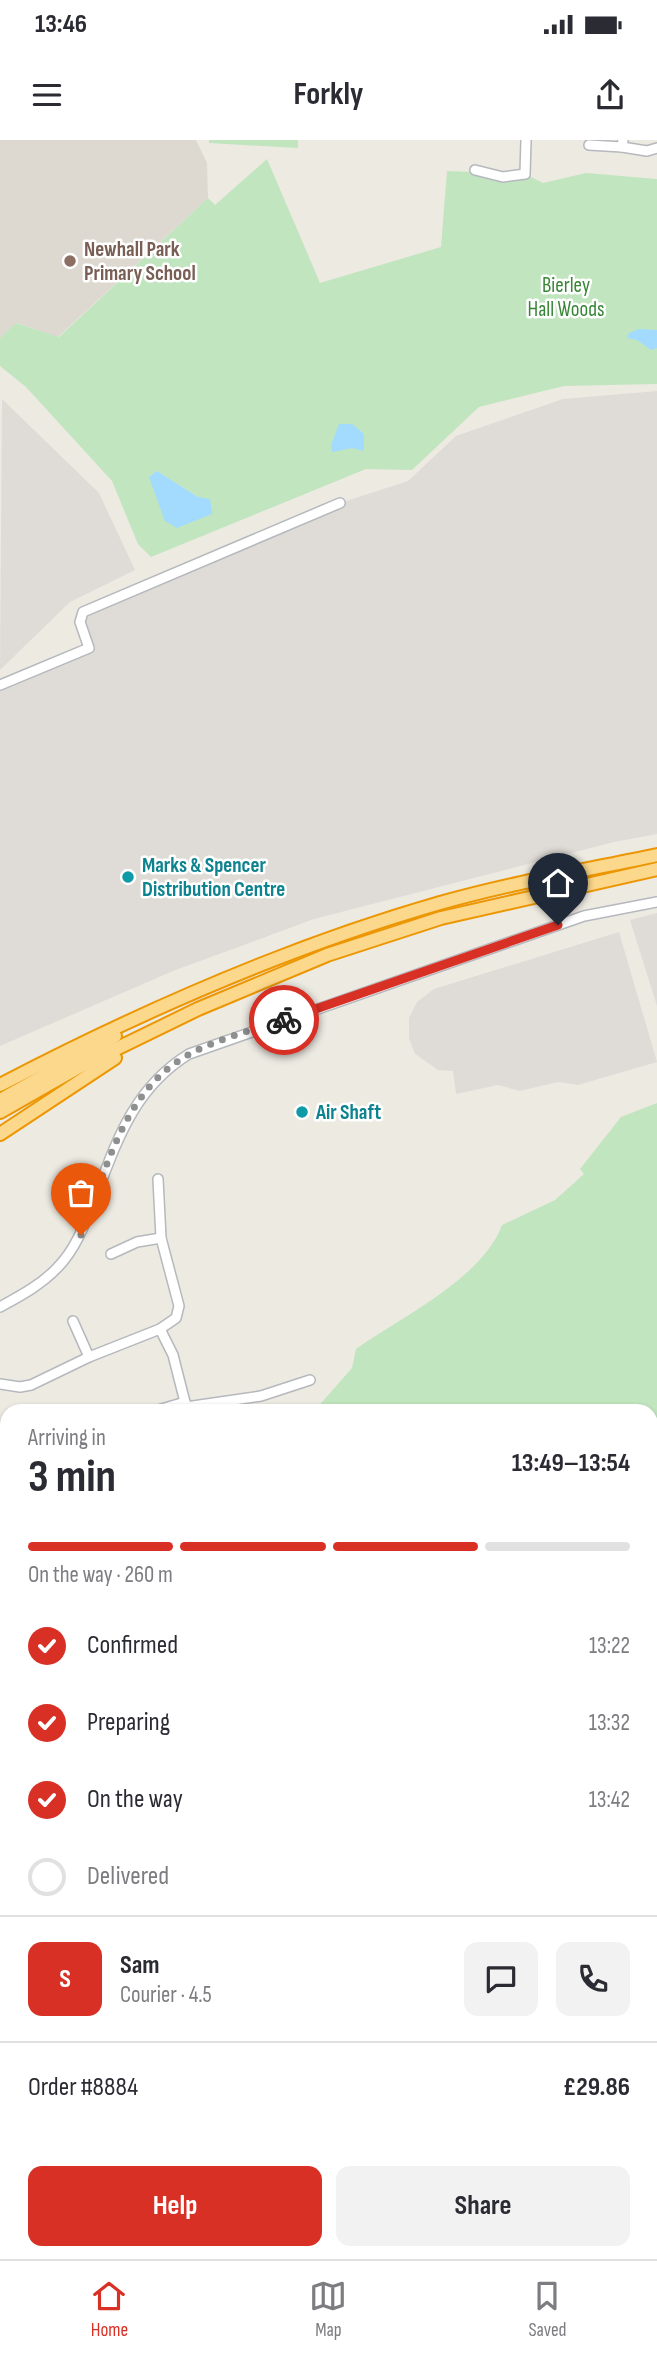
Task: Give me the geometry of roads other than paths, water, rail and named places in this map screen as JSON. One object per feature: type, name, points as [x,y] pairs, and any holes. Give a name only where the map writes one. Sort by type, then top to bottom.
[{"type":"highway","points":[[0,1085],[96,1036],[185,996],[325,940],[440,903],[657,855]]},
{"type":"highway","points":[[0,1112],[79,1068],[272,976],[386,934],[491,905],[657,869]]},
{"type":"highway","points":[[0,1100],[185,996]]},
{"type":"highway","points":[[0,1134],[141,1039]]},
{"type":"street","points":[[475,170],[503,177],[524,174],[526,140]]},
{"type":"street","points":[[589,145],[622,143],[648,151],[657,148]]},
{"type":"street","points":[[0,685],[89,648],[79,622],[83,612],[340,503]]},
{"type":"street","points":[[0,1307],[29,1291],[58,1267],[81,1235],[118,1136],[134,1106],[164,1071],[189,1054],[584,916],[657,902]]},
{"type":"street","points":[[0,1384],[20,1387],[31,1385],[89,1357],[160,1329],[176,1318],[179,1306],[161,1238],[158,1179]]},
{"type":"street","points":[[111,1254],[137,1242],[161,1238]]},
{"type":"street","points":[[73,1321],[89,1357]]},
{"type":"street","points":[[160,1329],[173,1355],[185,1404]]},
{"type":"street","points":[[206,1404],[261,1396],[310,1380]]},
{"type":"water","points":[[639,329],[657,330],[657,348],[651,350],[637,340],[627,338],[629,333]]},
{"type":"water","points":[[339,424],[352,424],[364,434],[364,451],[352,448],[332,452],[331,445]]},
{"type":"water","points":[[157,471],[198,497],[210,499],[212,514],[177,528],[165,521],[149,477]]},
{"type":"place","name":"Newhall Park Primary School","points":[[70,261]]},
{"type":"place","name":"Marks & Spencer Distribution Centre","points":[[128,877]]},
{"type":"place","name":"Air Shaft","points":[[302,1112]]},
{"type":"park label","name":"Bierley Hall Woods","points":[[566,297]]}]
